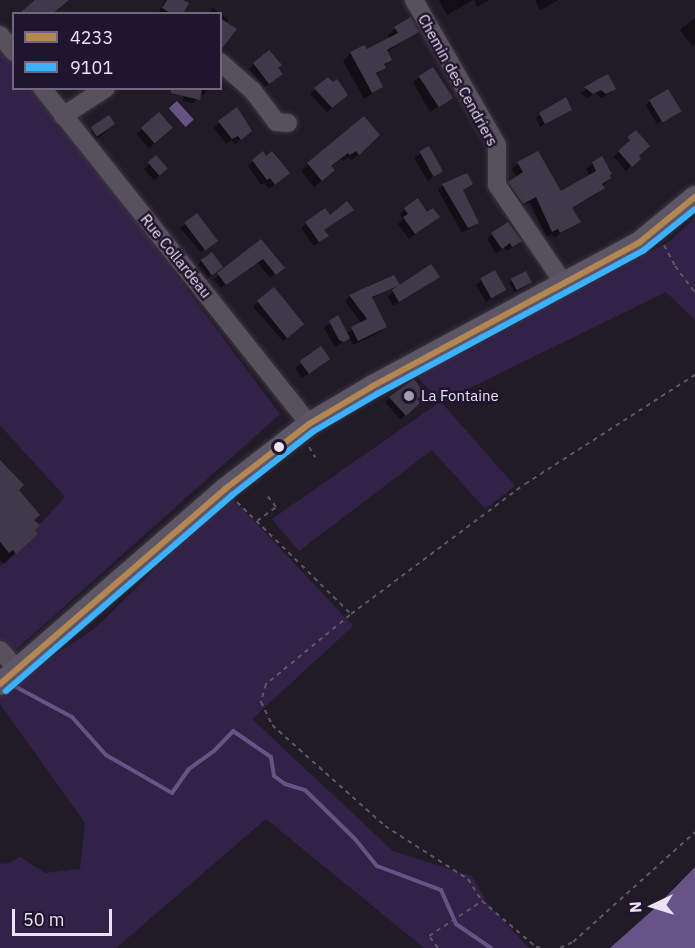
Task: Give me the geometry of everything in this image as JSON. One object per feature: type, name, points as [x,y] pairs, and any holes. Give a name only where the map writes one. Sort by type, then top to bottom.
[{"type":"main road","points":[[8,677],[225,489],[373,386],[565,285],[657,231],[695,197]]},
{"type":"street","name":"Chemin des Cendriers","points":[[414,0],[497,145],[497,185],[565,285]]},
{"type":"street","points":[[0,35],[12,50]]},
{"type":"street","points":[[222,64],[253,91],[276,122],[288,123]]},
{"type":"street","name":"Rue Collardeau","points":[[44,90],[307,433]]},
{"type":"street","points":[[63,116],[103,90]]},
{"type":"street","points":[[0,650],[8,677]]},
{"type":"path","points":[[657,231],[675,266],[695,293]]},
{"type":"path","points":[[545,948],[536,947],[482,901],[468,879],[385,826],[272,725],[261,702],[266,684],[351,614],[525,484],[695,375]]},
{"type":"path","points":[[307,433],[315,458]]},
{"type":"path","points":[[225,489],[351,614]]},
{"type":"path","points":[[257,521],[276,507],[266,494]]},
{"type":"path","points":[[560,948],[573,942],[695,832]]},
{"type":"path","points":[[438,948],[429,936],[482,901]]},
{"type":"shaded area","points":[[0,45],[12,56],[12,90],[38,90],[280,414],[0,664],[0,567],[65,497],[0,425]]},
{"type":"shaded area","points":[[177,101],[194,120],[186,127],[169,108]]},
{"type":"shaded area","points":[[695,218],[695,320],[666,292],[441,402],[515,486],[485,509],[432,450],[299,551],[272,519],[440,402],[415,374],[670,241]]},
{"type":"shaded area","points":[[230,495],[353,626],[252,719],[393,851],[472,876],[487,903],[529,948],[424,948],[266,819],[116,948],[0,948],[0,863],[6,864],[20,857],[45,873],[80,869],[85,823],[0,704],[0,697],[5,687],[94,629]]},
{"type":"shaded area","points":[[695,867],[695,948],[610,948],[655,908]]},
{"type":"building","points":[[35,0],[69,0],[54,12],[21,12]]},
{"type":"building","points":[[167,0],[183,0],[189,3],[184,12],[169,12],[162,8]]},
{"type":"building","points":[[411,17],[419,32],[387,50],[392,60],[384,64],[386,68],[376,73],[383,87],[372,93],[350,52],[364,45],[367,49],[398,33],[394,27]]},
{"type":"building","points":[[222,19],[237,29],[222,48]]},
{"type":"building","points":[[269,50],[282,65],[278,68],[283,74],[269,84],[253,63]]},
{"type":"building","points":[[433,67],[453,98],[439,107],[419,76]]},
{"type":"building","points":[[608,74],[616,89],[606,94],[601,90],[593,94],[584,87]]},
{"type":"building","points":[[328,77],[333,82],[337,79],[348,95],[332,108],[314,88]]},
{"type":"building","points":[[668,89],[681,111],[663,123],[649,100]]},
{"type":"building","points":[[171,90],[202,90],[200,100],[171,93]]},
{"type":"building","points":[[566,97],[572,110],[545,124],[539,113]]},
{"type":"building","points":[[237,107],[252,131],[241,140],[238,136],[232,139],[218,121]]},
{"type":"building","points":[[159,112],[173,128],[155,144],[141,128]]},
{"type":"building","points":[[109,115],[115,124],[97,136],[91,127]]},
{"type":"building","points":[[364,116],[380,135],[359,155],[356,151],[350,155],[348,153],[331,166],[335,170],[322,181],[307,163]]},
{"type":"building","points":[[636,130],[650,146],[639,156],[641,159],[632,167],[618,151],[630,140],[627,137]]},
{"type":"building","points":[[429,146],[443,171],[433,177],[419,151]]},
{"type":"building","points":[[263,151],[266,156],[272,151],[290,173],[275,185],[270,178],[267,180],[252,160]]},
{"type":"building","points":[[538,151],[561,191],[596,171],[592,162],[602,156],[612,174],[611,178],[602,184],[605,188],[572,208],[581,222],[560,233],[558,229],[552,232],[536,197],[523,204],[508,182],[523,172],[517,162]]},
{"type":"building","points":[[156,155],[168,169],[160,176],[148,162]]},
{"type":"building","points":[[467,173],[473,184],[463,190],[479,223],[468,228],[442,184]]},
{"type":"building","points":[[418,198],[427,212],[433,208],[440,217],[415,234],[403,217],[408,214],[404,208]]},
{"type":"building","points":[[347,201],[354,210],[324,230],[329,236],[319,242],[305,222],[325,208],[330,215]]},
{"type":"building","points":[[197,213],[218,241],[205,251],[184,223]]},
{"type":"building","points":[[508,222],[522,241],[512,247],[510,243],[502,249],[491,233]]},
{"type":"building","points":[[261,239],[285,268],[276,275],[263,259],[226,285],[217,273]]},
{"type":"building","points":[[212,252],[223,267],[212,276],[201,260]]},
{"type":"building","points":[[431,264],[440,277],[399,302],[392,290]]},
{"type":"building","points":[[495,270],[506,290],[491,298],[480,278]]},
{"type":"building","points":[[526,271],[532,283],[517,290],[511,279]]},
{"type":"building","points":[[394,275],[400,285],[372,297],[387,327],[358,341],[351,327],[367,319],[349,295]]},
{"type":"building","points":[[274,287],[304,324],[287,338],[257,301]]},
{"type":"building","points":[[338,315],[350,338],[344,342],[339,340],[329,321]]},
{"type":"building","points":[[321,346],[330,359],[309,374],[300,361]]},
{"type":"building","name":"La Fontaine","points":[[414,379],[424,393],[417,399],[420,403],[406,416],[389,397]]},
{"type":"building","points":[[0,460],[24,485],[19,490],[40,515],[34,520],[40,525],[35,530],[38,534],[16,554],[13,550],[9,553],[0,542]]},
{"type":"waterway","points":[[16,687],[72,717],[106,755],[172,793],[189,769],[214,751],[233,731],[271,757],[274,776],[285,784],[305,790],[355,839],[377,866],[441,890],[456,924],[491,948]]},
{"type":"transit line","name":"4233","points":[[0,684],[225,489],[309,424],[373,386],[640,242],[695,197]]},
{"type":"transit line","name":"9101","points":[[6,691],[231,496],[314,431],[377,394],[644,250],[695,209]]},
{"type":"place","name":"La Fontaine","points":[[409,396]]}]
